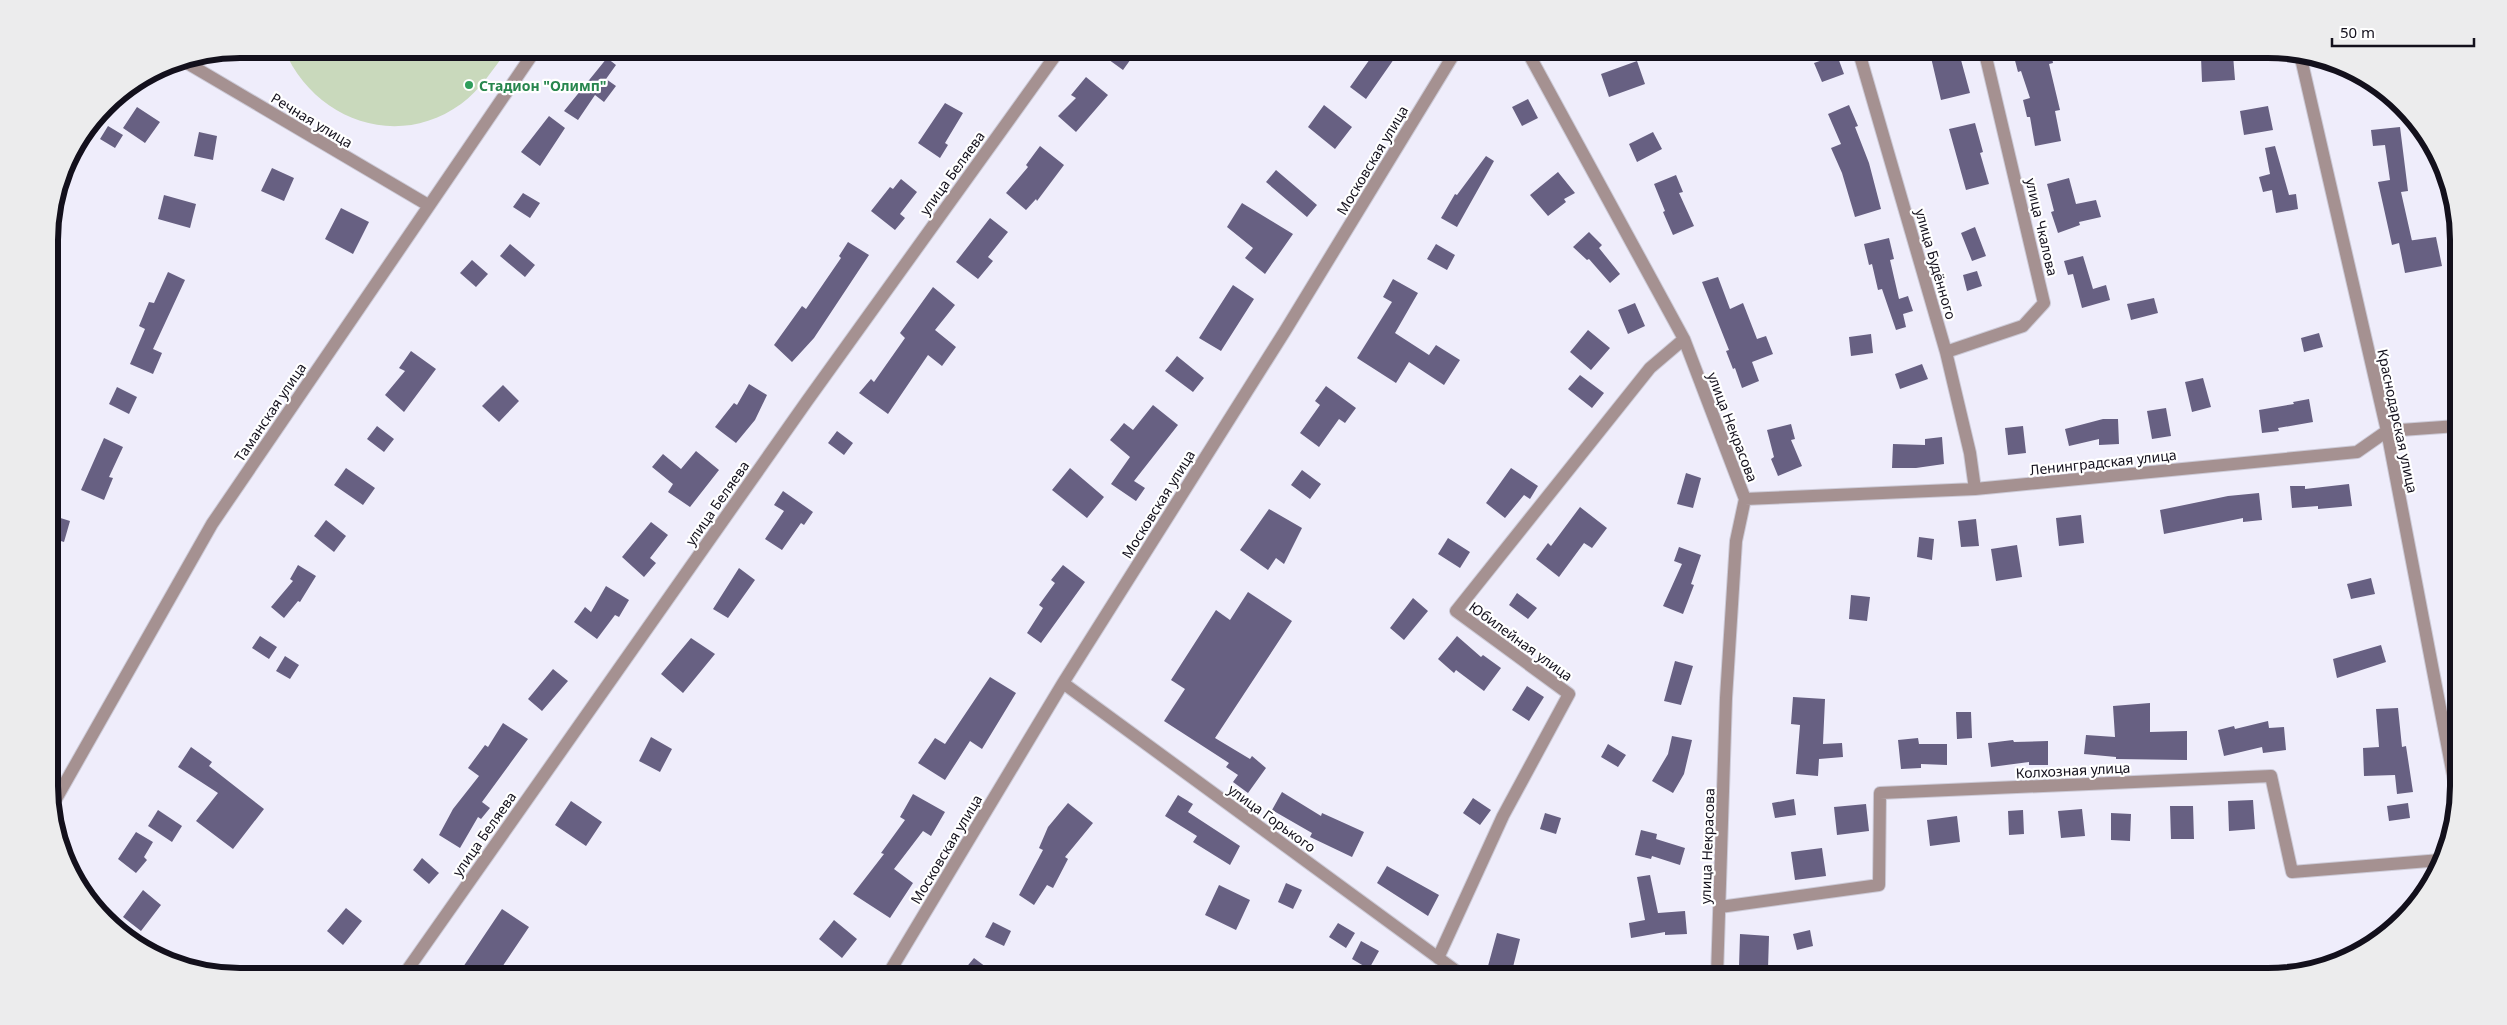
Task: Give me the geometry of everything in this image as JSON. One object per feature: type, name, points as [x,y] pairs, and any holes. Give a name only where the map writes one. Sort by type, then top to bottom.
[{"type":"street","name":"Таманская улица","points":[[58,795],[212,524],[530,58]]},
{"type":"street","name":"улица Беляева","points":[[409,968],[807,401],[1054,58]]},
{"type":"street","name":"Московская улица","points":[[892,968],[1064,682],[1285,331],[1452,58]]},
{"type":"street","name":"улица Некрасова","points":[[1531,58],[1684,339],[1745,500],[1736,541],[1726,698],[1717,968]]},
{"type":"street","name":"улица Будённого","points":[[1861,58],[1946,352],[1970,453],[1975,489]]},
{"type":"street","name":"улица Чкалова","points":[[1946,352],[2023,326],[2044,303],[1986,58]]},
{"type":"street","name":"Краснодарская улица","points":[[2302,61],[2386,431],[2450,760]]},
{"type":"street","name":"Речная улица","points":[[190,65],[428,205]]},
{"type":"street","name":"Юбилейная улица","points":[[1438,958],[1503,816],[1569,694],[1456,611],[1650,368],[1684,339]]},
{"type":"street","points":[[2386,431],[2450,426]]},
{"type":"street","name":"Ленинградская улица","points":[[1745,500],[1975,489],[2357,452],[2386,431]]},
{"type":"street","name":"улица Горького","points":[[1064,682],[1452,968]]},
{"type":"street","name":"Колхозная улица","points":[[1720,907],[1879,885],[1880,793],[2271,776],[2292,872],[2433,861]]},
{"type":"green space","points":[[289,58],[501,58],[481,85],[461,104],[436,118],[410,125],[384,126],[359,120],[336,110],[315,94],[297,73]]},
{"type":"building","points":[[607,58],[616,65],[606,79],[616,86],[604,102],[595,95],[578,120],[564,111]]},
{"type":"building","points":[[1106,58],[1132,58],[1123,70]]},
{"type":"building","points":[[1369,58],[1395,58],[1366,99],[1350,87],[1370,59]]},
{"type":"building","points":[[1828,58],[1838,58],[1844,74],[1822,82],[1814,63]]},
{"type":"building","points":[[1931,58],[1960,58],[1970,93],[1941,100]]},
{"type":"building","points":[[2014,58],[2052,58],[2053,63],[2049,64],[2060,110],[2055,111],[2061,141],[2035,146],[2030,117],[2027,117],[2023,100],[2030,98],[2021,71],[2018,72]]},
{"type":"building","points":[[2201,58],[2233,58],[2235,80],[2202,82]]},
{"type":"building","points":[[1637,61],[1645,84],[1609,97],[1601,74]]},
{"type":"building","points":[[1086,77],[1108,95],[1076,132],[1058,116],[1076,98],[1071,95]]},
{"type":"building","points":[[1528,99],[1538,118],[1522,126],[1512,107]]},
{"type":"building","points":[[945,103],[963,113],[945,143],[948,145],[940,158],[918,143]]},
{"type":"building","points":[[1324,105],[1352,127],[1335,149],[1308,127]]},
{"type":"building","points":[[1849,105],[1858,126],[1855,127],[1869,163],[1881,209],[1855,217],[1842,173],[1831,148],[1841,144],[1828,114]]},
{"type":"building","points":[[2268,106],[2273,130],[2244,135],[2240,111]]},
{"type":"building","points":[[137,107],[160,122],[145,143],[123,128]]},
{"type":"building","points":[[549,116],[565,128],[540,166],[521,152]]},
{"type":"building","points":[[1975,123],[1983,152],[1980,153],[1989,184],[1966,190],[1949,129]]},
{"type":"building","points":[[108,126],[123,135],[115,148],[100,139]]},
{"type":"building","points":[[2400,127],[2408,191],[2401,192],[2412,240],[2436,237],[2442,266],[2405,273],[2399,243],[2392,245],[2378,182],[2390,180],[2385,145],[2373,146],[2371,130]]},
{"type":"building","points":[[199,132],[217,136],[213,160],[194,156]]},
{"type":"building","points":[[1653,132],[1662,149],[1637,162],[1629,144]]},
{"type":"building","points":[[1040,146],[1064,165],[1037,201],[1036,199],[1026,210],[1006,193],[1028,167],[1026,165]]},
{"type":"building","points":[[2275,146],[2289,195],[2296,194],[2298,209],[2276,213],[2272,190],[2263,192],[2259,177],[2270,174],[2265,148]]},
{"type":"building","points":[[1486,156],[1494,161],[1457,227],[1441,218],[1455,194],[1457,195]]},
{"type":"building","points":[[272,168],[294,178],[284,201],[261,191]]},
{"type":"building","points":[[1276,170],[1317,205],[1307,217],[1266,182]]},
{"type":"building","points":[[1558,172],[1575,193],[1564,199],[1566,202],[1548,216],[1530,195]]},
{"type":"building","points":[[1676,175],[1683,192],[1679,193],[1694,226],[1673,235],[1654,184]]},
{"type":"building","points":[[2069,178],[2076,204],[2096,200],[2101,217],[2079,222],[2080,225],[2058,233],[2051,212],[2054,211],[2047,184]]},
{"type":"building","points":[[901,179],[917,192],[900,214],[905,218],[895,230],[871,211],[890,187],[893,189]]},
{"type":"building","points":[[523,193],[540,203],[530,218],[513,207]]},
{"type":"building","points":[[164,195],[196,204],[190,228],[158,219]]},
{"type":"building","points":[[1242,203],[1293,234],[1265,274],[1245,258],[1253,248],[1227,227]]},
{"type":"building","points":[[341,208],[369,222],[353,254],[325,239]]},
{"type":"building","points":[[990,218],[1008,232],[988,257],[993,261],[978,279],[956,262]]},
{"type":"building","points":[[1975,227],[1986,256],[1972,261],[1961,233]]},
{"type":"building","points":[[1589,232],[1602,245],[1599,248],[1620,274],[1610,283],[1589,259],[1587,260],[1573,247]]},
{"type":"building","points":[[1889,238],[1894,259],[1890,260],[1899,299],[1908,296],[1913,311],[1903,314],[1906,327],[1896,330],[1882,289],[1878,290],[1872,264],[1869,265],[1864,244]]},
{"type":"building","points":[[848,242],[869,255],[814,338],[792,362],[774,345],[802,306],[806,309],[841,258],[839,256]]},
{"type":"building","points":[[510,244],[535,265],[525,277],[500,256]]},
{"type":"building","points":[[1436,244],[1455,255],[1447,270],[1427,259]]},
{"type":"building","points":[[2083,256],[2093,289],[2106,285],[2110,300],[2082,308],[2073,274],[2068,275],[2064,261]]},
{"type":"building","points":[[472,260],[488,274],[476,287],[460,273]]},
{"type":"building","points":[[1977,271],[1982,286],[1967,291],[1963,275]]},
{"type":"building","points":[[168,272],[185,280],[153,349],[162,353],[153,374],[130,364],[145,329],[139,326],[149,302],[154,303]]},
{"type":"building","points":[[1718,277],[1730,309],[1743,303],[1757,339],[1766,336],[1773,354],[1752,362],[1759,381],[1742,388],[1735,368],[1733,369],[1726,351],[1729,350],[1702,282]]},
{"type":"building","points":[[1393,279],[1418,293],[1395,333],[1429,355],[1436,345],[1460,360],[1444,385],[1409,362],[1396,383],[1357,358],[1392,302],[1383,297]]},
{"type":"building","points":[[1233,285],[1254,299],[1221,351],[1199,338]]},
{"type":"building","points":[[933,287],[955,305],[935,330],[956,347],[942,366],[928,355],[888,414],[859,393],[871,379],[874,382],[905,338],[900,333]]},
{"type":"building","points":[[2154,298],[2158,313],[2131,320],[2127,304]]},
{"type":"building","points":[[1635,303],[1645,326],[1628,334],[1618,310]]},
{"type":"building","points":[[1588,330],[1610,348],[1591,370],[1570,352]]},
{"type":"building","points":[[2319,333],[2323,347],[2304,352],[2301,338]]},
{"type":"building","points":[[1871,334],[1873,353],[1851,356],[1849,337]]},
{"type":"building","points":[[411,351],[436,369],[404,412],[385,395],[405,371],[399,368]]},
{"type":"building","points":[[1177,356],[1204,378],[1193,392],[1165,371]]},
{"type":"building","points":[[1922,364],[1928,379],[1900,389],[1895,374]]},
{"type":"building","points":[[1580,375],[1604,393],[1592,408],[1568,389]]},
{"type":"building","points":[[2203,378],[2211,407],[2192,412],[2185,382]]},
{"type":"building","points":[[749,384],[767,395],[755,420],[736,443],[715,427],[734,403],[737,405]]},
{"type":"building","points":[[503,385],[519,401],[499,422],[482,406]]},
{"type":"building","points":[[1326,386],[1356,408],[1345,423],[1339,419],[1319,447],[1300,433],[1320,405],[1315,401]]},
{"type":"building","points":[[117,387],[137,397],[129,414],[109,404]]},
{"type":"building","points":[[2309,399],[2313,422],[2278,428],[2279,431],[2262,433],[2259,410],[2294,404],[2293,402]]},
{"type":"building","points":[[1153,405],[1178,425],[1134,481],[1145,488],[1136,501],[1111,484],[1130,457],[1110,440],[1124,423],[1133,430]]},
{"type":"building","points":[[2166,408],[2171,436],[2152,439],[2147,411]]},
{"type":"building","points":[[2103,419],[2118,419],[2119,444],[2099,445],[2099,439],[2069,446],[2065,429]]},
{"type":"building","points":[[1791,424],[1795,439],[1791,440],[1802,466],[1778,476],[1771,459],[1774,457],[1767,430]]},
{"type":"building","points":[[377,426],[394,439],[384,452],[367,439]]},
{"type":"building","points":[[2023,426],[2026,453],[2008,455],[2005,428]]},
{"type":"building","points":[[837,431],[853,443],[844,455],[828,443]]},
{"type":"building","points":[[1942,437],[1944,464],[1916,468],[1892,468],[1893,444],[1925,445],[1925,439]]},
{"type":"building","points":[[104,438],[123,447],[109,477],[113,478],[104,500],[81,490]]},
{"type":"building","points":[[696,451],[719,470],[690,507],[668,492],[673,484],[652,467],[663,454],[681,469]]},
{"type":"building","points":[[346,468],[375,488],[363,505],[334,485]]},
{"type":"building","points":[[1070,468],[1104,497],[1087,518],[1052,490]]},
{"type":"building","points":[[1511,468],[1538,486],[1530,499],[1524,495],[1505,518],[1486,503]]},
{"type":"building","points":[[1302,470],[1321,484],[1310,499],[1291,485]]},
{"type":"building","points":[[1686,473],[1701,478],[1693,508],[1677,504]]},
{"type":"building","points":[[2349,484],[2352,506],[2318,509],[2318,506],[2292,508],[2290,486],[2305,486],[2305,489]]},
{"type":"building","points":[[783,491],[813,512],[804,525],[801,523],[782,550],[765,539],[784,511],[774,505]]},
{"type":"building","points":[[2259,493],[2262,520],[2243,522],[2243,518],[2164,534],[2160,510],[2228,496]]},
{"type":"building","points":[[1580,507],[1607,528],[1592,548],[1584,543],[1559,577],[1536,559],[1548,543],[1551,546]]},
{"type":"building","points":[[1269,509],[1302,528],[1284,564],[1276,558],[1268,570],[1240,550]]},
{"type":"building","points":[[2081,515],[2084,543],[2059,546],[2056,518]]},
{"type":"building","points":[[58,517],[70,521],[64,542],[58,540]]},
{"type":"building","points":[[1976,519],[1979,546],[1961,547],[1958,521]]},
{"type":"building","points":[[326,520],[346,536],[334,552],[314,536]]},
{"type":"building","points":[[651,522],[668,535],[650,558],[656,563],[644,577],[622,557]]},
{"type":"building","points":[[1919,537],[1934,539],[1932,560],[1917,557]]},
{"type":"building","points":[[1448,538],[1470,552],[1460,568],[1438,554]]},
{"type":"building","points":[[2017,545],[2022,577],[1996,581],[1991,549]]},
{"type":"building","points":[[1679,547],[1701,555],[1691,584],[1694,585],[1683,614],[1663,606],[1682,564],[1674,561]]},
{"type":"building","points":[[298,565],[316,576],[300,602],[298,601],[284,618],[271,607],[293,581],[290,579]]},
{"type":"building","points":[[1063,565],[1085,582],[1041,643],[1027,633],[1043,608],[1039,605],[1055,583],[1051,580]]},
{"type":"building","points":[[739,568],[755,580],[728,618],[713,609]]},
{"type":"building","points":[[2371,578],[2375,594],[2351,599],[2347,584]]},
{"type":"building","points":[[606,586],[629,600],[619,617],[615,615],[597,639],[574,622],[585,607],[591,612]]},
{"type":"building","points":[[1248,592],[1292,621],[1215,738],[1250,759],[1252,756],[1266,768],[1248,793],[1233,782],[1238,775],[1226,767],[1229,763],[1164,721],[1185,689],[1171,680],[1216,610],[1230,620]]},
{"type":"building","points":[[1517,593],[1537,608],[1528,619],[1509,605]]},
{"type":"building","points":[[1851,595],[1870,597],[1867,621],[1849,619]]},
{"type":"building","points":[[1413,598],[1428,611],[1404,640],[1390,628]]},
{"type":"building","points":[[260,636],[277,647],[269,659],[252,648]]},
{"type":"building","points":[[1457,636],[1481,657],[1483,655],[1501,668],[1484,691],[1456,670],[1454,673],[1438,659]]},
{"type":"building","points":[[691,638],[715,654],[683,693],[661,674]]},
{"type":"building","points":[[2381,645],[2386,662],[2337,678],[2333,659]]},
{"type":"building","points":[[285,656],[299,665],[290,679],[276,671]]},
{"type":"building","points":[[1675,661],[1693,666],[1681,705],[1664,701]]},
{"type":"building","points":[[553,669],[568,681],[542,711],[528,699]]},
{"type":"building","points":[[990,677],[1016,693],[982,749],[970,741],[945,780],[918,763],[935,738],[945,744]]},
{"type":"building","points":[[1527,686],[1544,697],[1529,721],[1512,710]]},
{"type":"building","points":[[1793,697],[1825,699],[1823,744],[1842,743],[1843,757],[1819,759],[1818,776],[1796,774],[1800,725],[1791,724]]},
{"type":"building","points":[[2150,703],[2150,732],[2187,731],[2187,760],[2116,759],[2116,757],[2084,754],[2086,735],[2115,737],[2113,706]]},
{"type":"building","points":[[2398,708],[2402,747],[2406,746],[2413,792],[2397,794],[2395,775],[2364,776],[2363,748],[2379,747],[2376,709]]},
{"type":"building","points":[[1956,712],[1971,712],[1972,738],[1957,739]]},
{"type":"building","points":[[2268,721],[2269,728],[2284,727],[2286,750],[2263,753],[2262,747],[2224,756],[2218,730],[2234,726],[2235,729]]},
{"type":"building","points":[[503,723],[528,739],[482,802],[490,808],[481,819],[478,817],[460,848],[439,835],[453,809],[479,776],[468,768],[485,745],[488,747]]},
{"type":"building","points":[[1672,736],[1692,740],[1684,774],[1673,793],[1652,781],[1668,754]]},
{"type":"building","points":[[651,737],[672,749],[660,772],[639,761]]},
{"type":"building","points":[[1918,738],[1919,744],[1947,744],[1947,765],[1921,764],[1921,768],[1901,769],[1898,740]]},
{"type":"building","points":[[2013,740],[2014,742],[2048,741],[2048,765],[2029,765],[2029,762],[1991,767],[1988,743]]},
{"type":"building","points":[[1608,744],[1626,755],[1618,767],[1601,757]]},
{"type":"building","points":[[191,747],[212,762],[209,766],[264,809],[233,849],[196,821],[218,793],[178,767]]},
{"type":"building","points":[[1282,792],[1321,816],[1322,813],[1364,832],[1352,857],[1310,837],[1312,833],[1272,810]]},
{"type":"building","points":[[913,794],[945,812],[931,836],[923,831],[894,869],[913,883],[890,918],[853,894],[884,854],[881,853],[905,820],[900,817]]},
{"type":"building","points":[[1178,795],[1193,804],[1188,812],[1240,846],[1230,865],[1193,842],[1197,836],[1165,816]]},
{"type":"building","points":[[1473,798],[1491,810],[1480,825],[1463,813]]},
{"type":"building","points":[[1794,799],[1796,815],[1775,818],[1772,803]]},
{"type":"building","points":[[2253,800],[2255,829],[2229,831],[2228,801]]},
{"type":"building","points":[[571,801],[602,822],[586,846],[555,825]]},
{"type":"building","points":[[1068,803],[1093,823],[1065,857],[1068,859],[1053,888],[1047,885],[1034,905],[1019,895],[1043,850],[1039,848],[1048,827]]},
{"type":"building","points":[[2408,803],[2410,818],[2389,821],[2387,806]]},
{"type":"building","points":[[1866,804],[1869,831],[1837,835],[1834,807]]},
{"type":"building","points":[[2170,806],[2193,806],[2194,839],[2171,839]]},
{"type":"building","points":[[2082,809],[2085,836],[2061,838],[2058,811]]},
{"type":"building","points":[[158,810],[182,826],[172,842],[148,826]]},
{"type":"building","points":[[2023,810],[2024,834],[2009,835],[2008,811]]},
{"type":"building","points":[[1545,813],[1561,818],[1556,834],[1540,829]]},
{"type":"building","points":[[2111,813],[2131,814],[2130,841],[2111,840]]},
{"type":"building","points":[[1957,816],[1960,842],[1930,846],[1927,820]]},
{"type":"building","points":[[1641,830],[1657,834],[1656,839],[1685,848],[1680,865],[1652,856],[1651,859],[1635,855]]},
{"type":"building","points":[[136,832],[153,842],[144,857],[147,860],[136,873],[118,859]]},
{"type":"building","points":[[1822,848],[1826,876],[1795,880],[1791,852]]},
{"type":"building","points":[[422,858],[439,873],[429,884],[413,870]]},
{"type":"building","points":[[1387,866],[1439,895],[1428,916],[1377,883]]},
{"type":"building","points":[[1650,875],[1658,913],[1685,911],[1687,934],[1665,935],[1665,932],[1631,938],[1629,923],[1645,920],[1637,877]]},
{"type":"building","points":[[1286,883],[1302,890],[1293,909],[1278,902]]},
{"type":"building","points":[[1219,885],[1250,900],[1236,930],[1205,915]]},
{"type":"building","points":[[143,890],[161,905],[141,931],[123,917]]},
{"type":"building","points":[[346,908],[362,921],[343,945],[327,931]]},
{"type":"building","points":[[502,909],[529,927],[501,968],[462,968]]},
{"type":"building","points":[[834,920],[857,939],[842,958],[819,939]]},
{"type":"building","points":[[993,922],[1011,931],[1004,946],[985,937]]},
{"type":"building","points":[[1338,923],[1355,933],[1346,948],[1329,937]]},
{"type":"building","points":[[1810,930],[1813,946],[1797,950],[1793,934]]},
{"type":"building","points":[[1497,933],[1520,939],[1513,968],[1488,966]]},
{"type":"building","points":[[1740,934],[1769,936],[1768,968],[1739,968]]},
{"type":"building","points":[[1361,941],[1379,951],[1370,968],[1352,959]]},
{"type":"building","points":[[974,958],[987,968],[966,968]]},
{"type":"place","name":"Стадион \"Олимп\"","points":[[469,85]]}]
